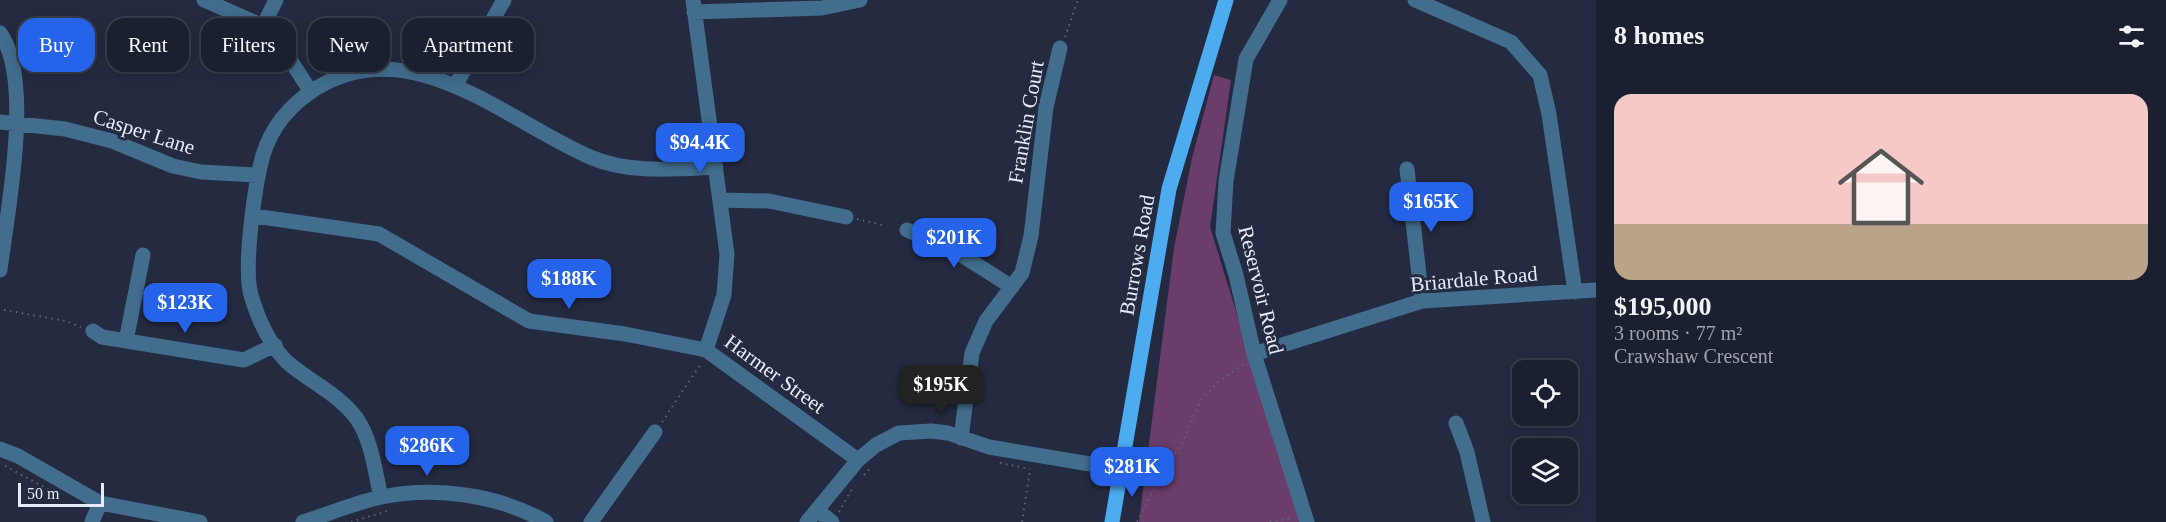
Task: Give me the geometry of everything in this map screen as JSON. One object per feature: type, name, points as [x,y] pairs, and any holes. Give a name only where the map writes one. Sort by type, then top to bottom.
[{"type":"main road","name":"Burrows Road","points":[[1112,522],[1169,189],[1226,0]]},
{"type":"street","points":[[204,0],[245,18]]},
{"type":"street","points":[[267,18],[276,0]]},
{"type":"street","points":[[455,86],[504,0]]},
{"type":"street","points":[[705,354],[724,295],[727,254],[694,6],[822,8],[860,0]]},
{"type":"street","name":"Reservoir Road","points":[[1280,0],[1245,59],[1222,219],[1222,233],[1236,275],[1254,354],[1306,519]]},
{"type":"street","points":[[1415,0],[1511,42],[1540,75],[1549,114],[1575,292]]},
{"type":"street","points":[[0,33],[9,48],[13,63],[17,122],[0,270]]},
{"type":"street","name":"Franklin Court","points":[[961,438],[972,353],[986,321],[1022,273],[1031,236],[1046,107],[1060,48]]},
{"type":"street","points":[[381,497],[368,441],[358,420],[341,402],[287,361],[262,328],[250,292],[249,253],[258,174],[269,136],[295,102],[329,80],[374,68],[423,74],[455,86],[592,158],[645,170],[716,167]]},
{"type":"street","points":[[296,69],[311,92]]},
{"type":"street","name":"Casper Lane","points":[[0,122],[17,122],[112,141],[174,166],[201,172],[258,174]]},
{"type":"street","points":[[1407,169],[1422,301]]},
{"type":"street","points":[[720,200],[769,201],[848,218]]},
{"type":"street","name":"Harmer Street","points":[[254,216],[380,234],[529,321],[624,334],[705,354],[858,460]]},
{"type":"street","points":[[907,230],[955,251],[1012,287]]},
{"type":"street","points":[[126,341],[143,255]]},
{"type":"street","name":"Briardale Road","points":[[1254,354],[1422,301],[1596,290]]},
{"type":"street","points":[[93,331],[102,337],[244,360],[275,345]]},
{"type":"street","points":[[1456,423],[1467,452],[1484,522]]},
{"type":"street","points":[[591,522],[658,428]]},
{"type":"street","points":[[832,522],[812,516],[858,460],[876,445],[899,434],[931,431],[961,438],[1031,462],[1120,469]]},
{"type":"street","points":[[0,449],[18,456],[99,503],[200,522]]},
{"type":"street","points":[[303,522],[333,518],[381,497],[435,494],[481,498],[510,505],[546,522]]},
{"type":"street","points":[[92,522],[99,503]]},
{"type":"path","points":[[1060,48],[1078,0]]},
{"type":"path","points":[[848,218],[882,225]]},
{"type":"path","points":[[4,310],[66,321],[93,331]]},
{"type":"path","points":[[658,428],[705,354]]},
{"type":"path","points":[[1137,522],[1182,443],[1201,400],[1254,354]]},
{"type":"path","points":[[863,477],[879,459]]},
{"type":"path","points":[[993,461],[1031,462],[1022,522]]},
{"type":"path","points":[[0,464],[61,497]]},
{"type":"path","points":[[832,522],[854,485]]},
{"type":"path","points":[[351,522],[400,508]]},
{"type":"path","points":[[1270,522],[1306,519]]},
{"type":"shaded area","points":[[1214,75],[1231,80],[1210,227],[1301,522],[1139,522],[1174,248],[1192,158]]}]
